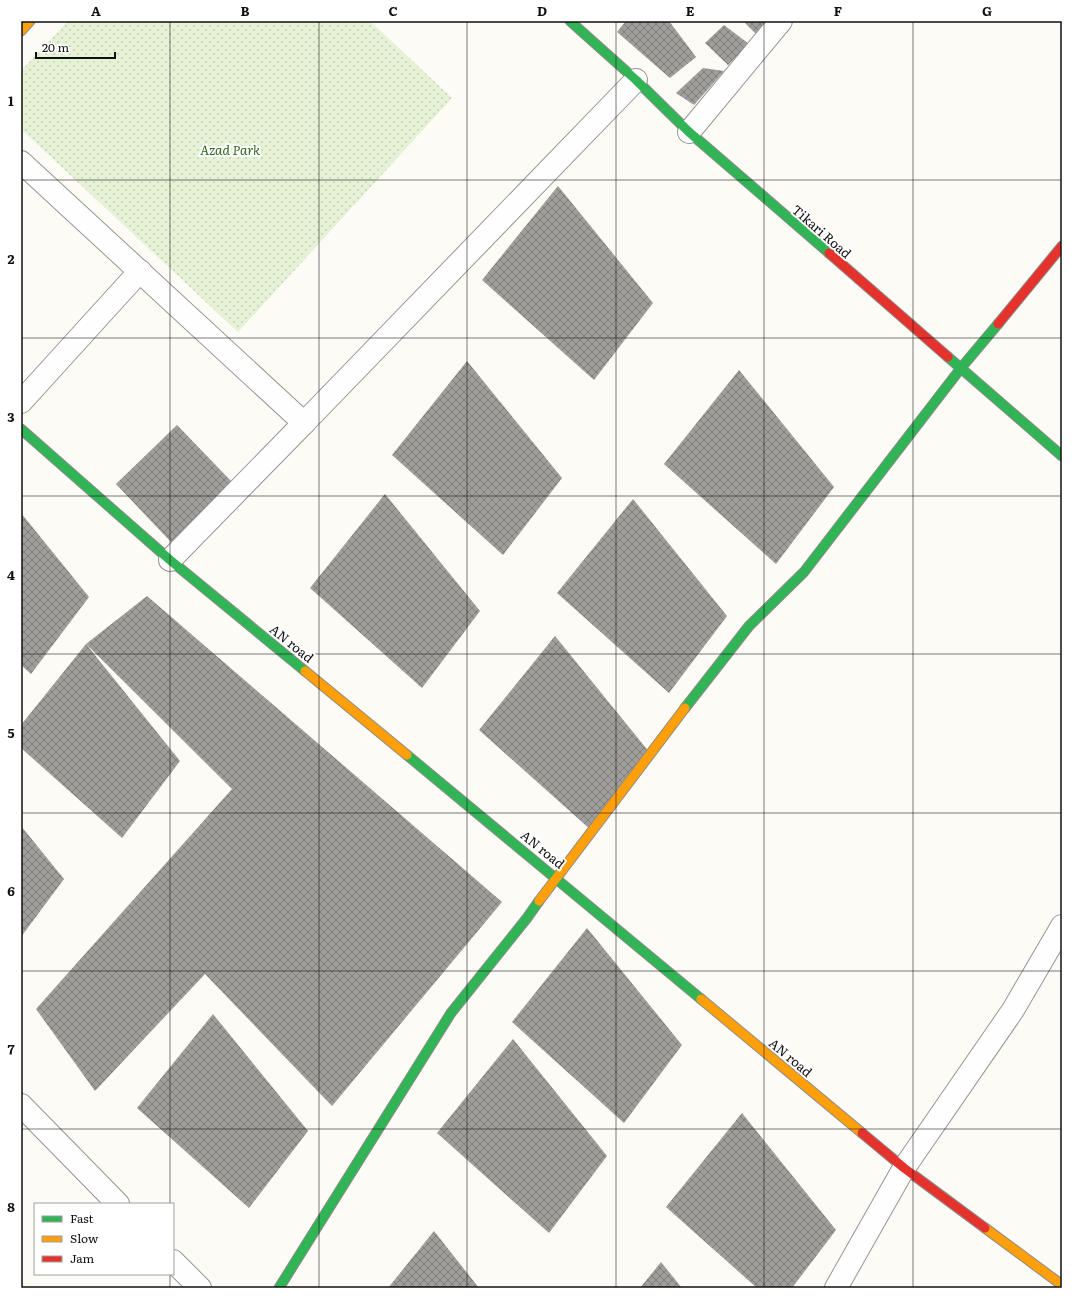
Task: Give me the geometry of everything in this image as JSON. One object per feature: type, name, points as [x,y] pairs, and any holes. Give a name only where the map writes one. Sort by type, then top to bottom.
[{"type":"main road","points":[[21,31],[30,21]]},
{"type":"main road","name":"Tikari Road","points":[[570,21],[636,80],[689,132],[1062,456]]},
{"type":"main road","points":[[278,1288],[451,1013],[527,918],[556,877],[749,626],[804,572],[961,368],[1062,246]]},
{"type":"main road","name":"AN road","points":[[21,429],[170,560],[556,877],[904,1168],[1057,1280]]},
{"type":"street","points":[[689,132],[781,21]]},
{"type":"street","points":[[170,560],[636,80]]},
{"type":"street","points":[[21,162],[304,423]]},
{"type":"street","points":[[21,402],[140,271]]},
{"type":"street","points":[[836,1288],[904,1168],[1013,1010],[1062,926]]},
{"type":"street","points":[[21,1105],[117,1203]]},
{"type":"street","points":[[174,1262],[200,1288]]},
{"type":"green space","name":"Azad Park","points":[[68,21],[370,21],[452,98],[238,332],[21,129],[21,71]]},
{"type":"building","points":[[626,21],[669,21],[696,57],[670,78],[617,32]]},
{"type":"building","points":[[743,21],[768,21],[756,34]]},
{"type":"building","points":[[724,25],[749,44],[728,65],[705,43]]},
{"type":"building","points":[[703,68],[724,71],[694,105],[676,93]]},
{"type":"building","points":[[558,186],[653,303],[594,380],[482,280]]},
{"type":"building","points":[[467,361],[562,478],[503,555],[392,455]]},
{"type":"building","points":[[739,370],[834,487],[776,564],[664,464]]},
{"type":"building","points":[[177,425],[233,483],[171,542],[116,484]]},
{"type":"building","points":[[385,494],[480,611],[422,688],[310,588]]},
{"type":"building","points":[[633,499],[727,616],[669,693],[557,593]]},
{"type":"building","points":[[21,513],[89,597],[31,674],[21,665]]},
{"type":"building","points":[[147,596],[502,902],[332,1106],[205,974],[95,1091],[36,1009],[232,789],[86,644]]},
{"type":"building","points":[[555,636],[650,753],[591,830],[479,730]]},
{"type":"building","points":[[86,644],[180,761],[122,838],[21,748],[21,725]]},
{"type":"building","points":[[21,826],[64,879],[21,937]]},
{"type":"building","points":[[587,928],[682,1045],[624,1123],[512,1022]]},
{"type":"building","points":[[213,1014],[308,1131],[249,1208],[137,1108]]},
{"type":"building","points":[[513,1039],[607,1156],[549,1233],[437,1133]]},
{"type":"building","points":[[742,1113],[836,1230],[792,1288],[757,1288],[666,1207]]},
{"type":"building","points":[[434,1231],[479,1288],[388,1288]]},
{"type":"building","points":[[661,1262],[682,1288],[640,1288]]},
{"type":"traffic: fast","points":[[570,21],[636,80],[689,132],[829,253]]},
{"type":"traffic: fast","points":[[685,708],[749,626],[804,572],[961,368],[998,324]]},
{"type":"traffic: fast","points":[[948,357],[1062,456]]},
{"type":"traffic: fast","points":[[21,429],[170,560],[305,671]]},
{"type":"traffic: fast","points":[[407,755],[701,999]]},
{"type":"traffic: fast","points":[[279,1288],[451,1013],[539,901]]},
{"type":"traffic: slow","points":[[21,31],[30,21]]},
{"type":"traffic: slow","points":[[305,671],[407,755]]},
{"type":"traffic: slow","points":[[539,901],[685,708]]},
{"type":"traffic: slow","points":[[701,999],[862,1133]]},
{"type":"traffic: slow","points":[[985,1228],[1062,1285]]},
{"type":"traffic: jam","points":[[998,324],[1062,246]]},
{"type":"traffic: jam","points":[[829,253],[948,357]]},
{"type":"traffic: jam","points":[[862,1133],[904,1168],[985,1228]]}]
